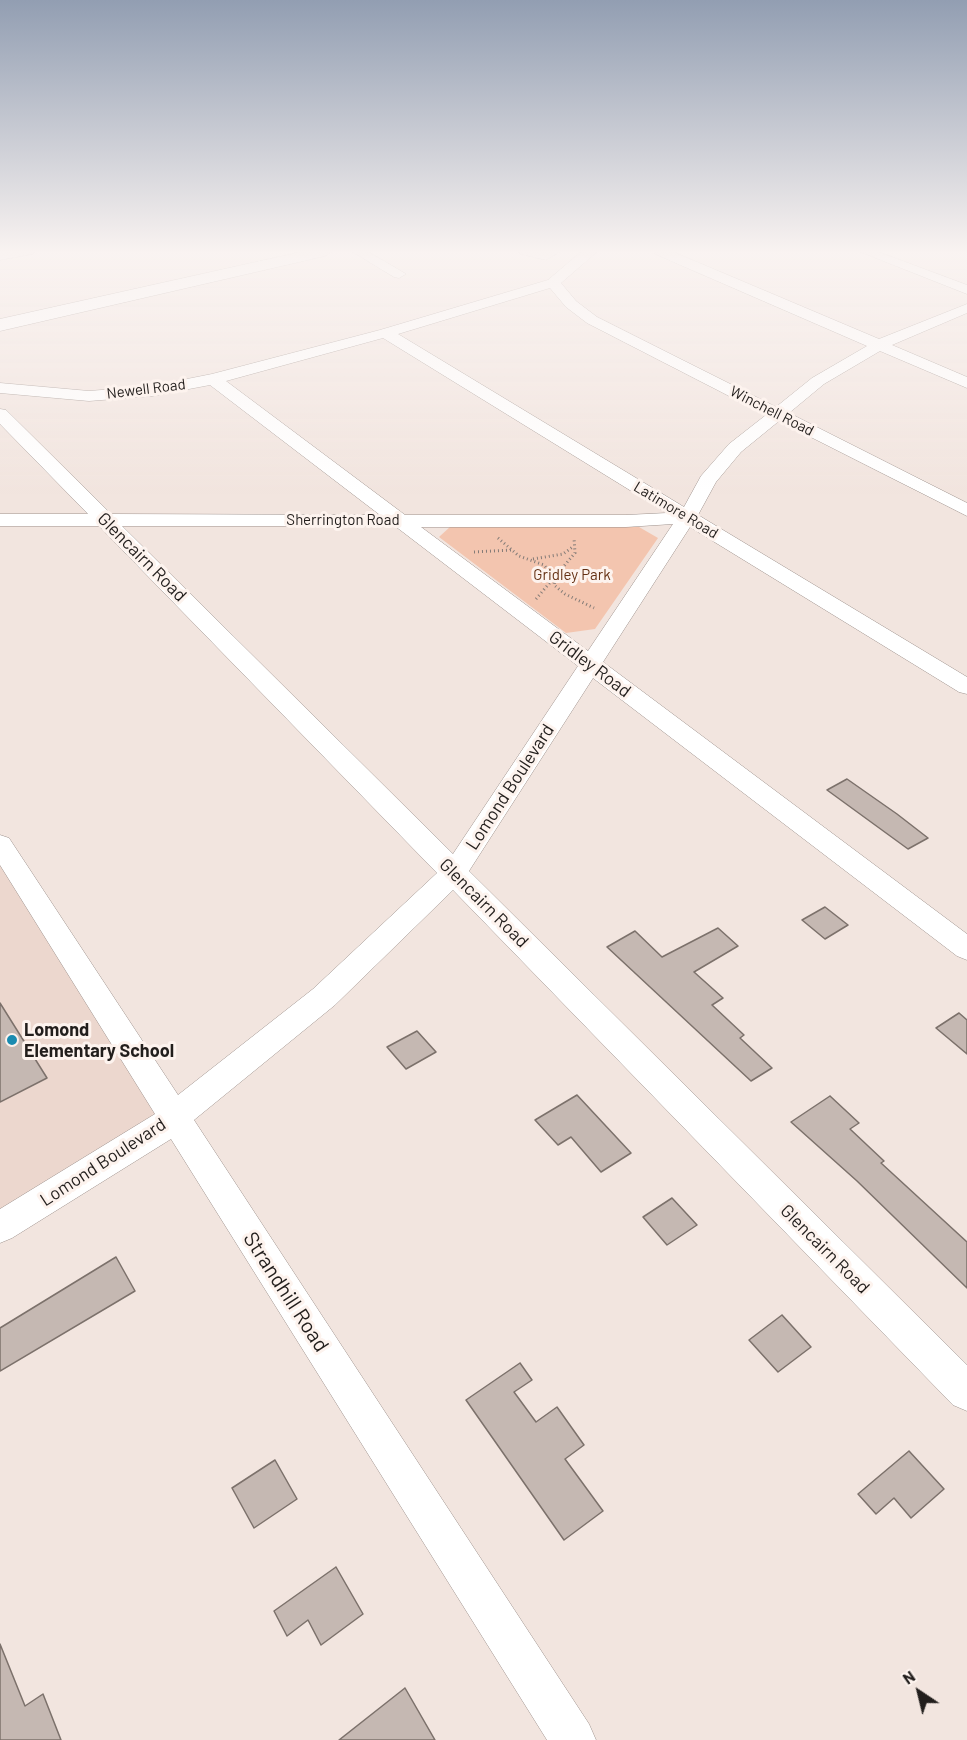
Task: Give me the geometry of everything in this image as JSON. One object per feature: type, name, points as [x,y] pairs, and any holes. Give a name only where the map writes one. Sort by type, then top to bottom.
[{"type":"street","name":"Winchell Road","points":[[616,332],[967,510]]},
{"type":"street","points":[[849,332],[967,383]]},
{"type":"street","name":"Lomond Boulevard","points":[[0,1227],[158,1130],[324,997],[454,873],[715,472],[735,448],[775,413],[818,381],[879,345],[909,332]]},
{"type":"street","name":"Newell Road","points":[[0,388],[33,393],[89,396],[152,391],[213,379],[386,333]]},
{"type":"street","name":"Latimore Road","points":[[386,333],[967,687]]},
{"type":"street","name":"Gridley Road","points":[[213,379],[967,949]]},
{"type":"street","name":"Glencairn Road","points":[[0,414],[967,1392]]},
{"type":"street","name":"Sherrington Road","points":[[0,520],[626,521],[687,517]]},
{"type":"street","name":"Strandhill Road","points":[[2,852],[573,1740]]},
{"type":"path","points":[[530,602],[540,596],[553,576],[569,562],[574,553],[574,538],[580,532]]},
{"type":"path","points":[[495,534],[512,550],[544,565],[553,576],[554,585],[565,594],[594,608]]},
{"type":"path","points":[[530,559],[563,554],[574,546]]},
{"type":"path","points":[[465,555],[512,550]]},
{"type":"shaded area","points":[[0,844],[173,1117],[0,1227]]},
{"type":"green space","name":"Gridley Park","points":[[451,526],[639,527],[658,538],[595,629],[566,633],[439,537]]},
{"type":"building","points":[[847,779],[928,838],[908,849],[827,790]]},
{"type":"building","points":[[825,907],[848,925],[825,939],[802,920]]},
{"type":"building","points":[[718,928],[738,946],[694,972],[723,998],[712,1005],[744,1035],[740,1038],[772,1068],[751,1081],[607,947],[635,931],[662,957]]},
{"type":"building","name":"Lomond Elementary School","points":[[0,1003],[47,1078],[0,1102]]},
{"type":"building","points":[[959,1013],[967,1020],[967,1054],[936,1028]]},
{"type":"building","points":[[417,1031],[436,1052],[406,1069],[387,1047]]},
{"type":"building","points":[[577,1095],[631,1153],[601,1172],[571,1137],[558,1145],[535,1120]]},
{"type":"building","points":[[830,1096],[859,1123],[850,1129],[884,1161],[881,1163],[967,1242],[967,1288],[857,1181],[791,1122]]},
{"type":"building","points":[[672,1198],[697,1225],[667,1245],[643,1217]]},
{"type":"building","points":[[116,1257],[135,1291],[0,1371],[0,1328]]},
{"type":"building","points":[[782,1315],[811,1347],[778,1372],[749,1340]]},
{"type":"building","points":[[520,1363],[532,1380],[514,1392],[536,1422],[557,1407],[584,1445],[565,1459],[603,1511],[564,1540],[466,1400]]},
{"type":"building","points":[[909,1451],[944,1489],[911,1518],[894,1498],[876,1514],[858,1494]]},
{"type":"building","points":[[275,1460],[297,1499],[254,1528],[232,1488]]},
{"type":"building","points":[[336,1567],[363,1614],[321,1645],[308,1620],[287,1636],[274,1611]]},
{"type":"building","points":[[0,1644],[25,1706],[43,1694],[61,1740],[0,1740]]},
{"type":"building","points":[[405,1688],[435,1740],[339,1740]]},
{"type":"place","name":"Lomond Elementary School","points":[[12,1040]]}]
